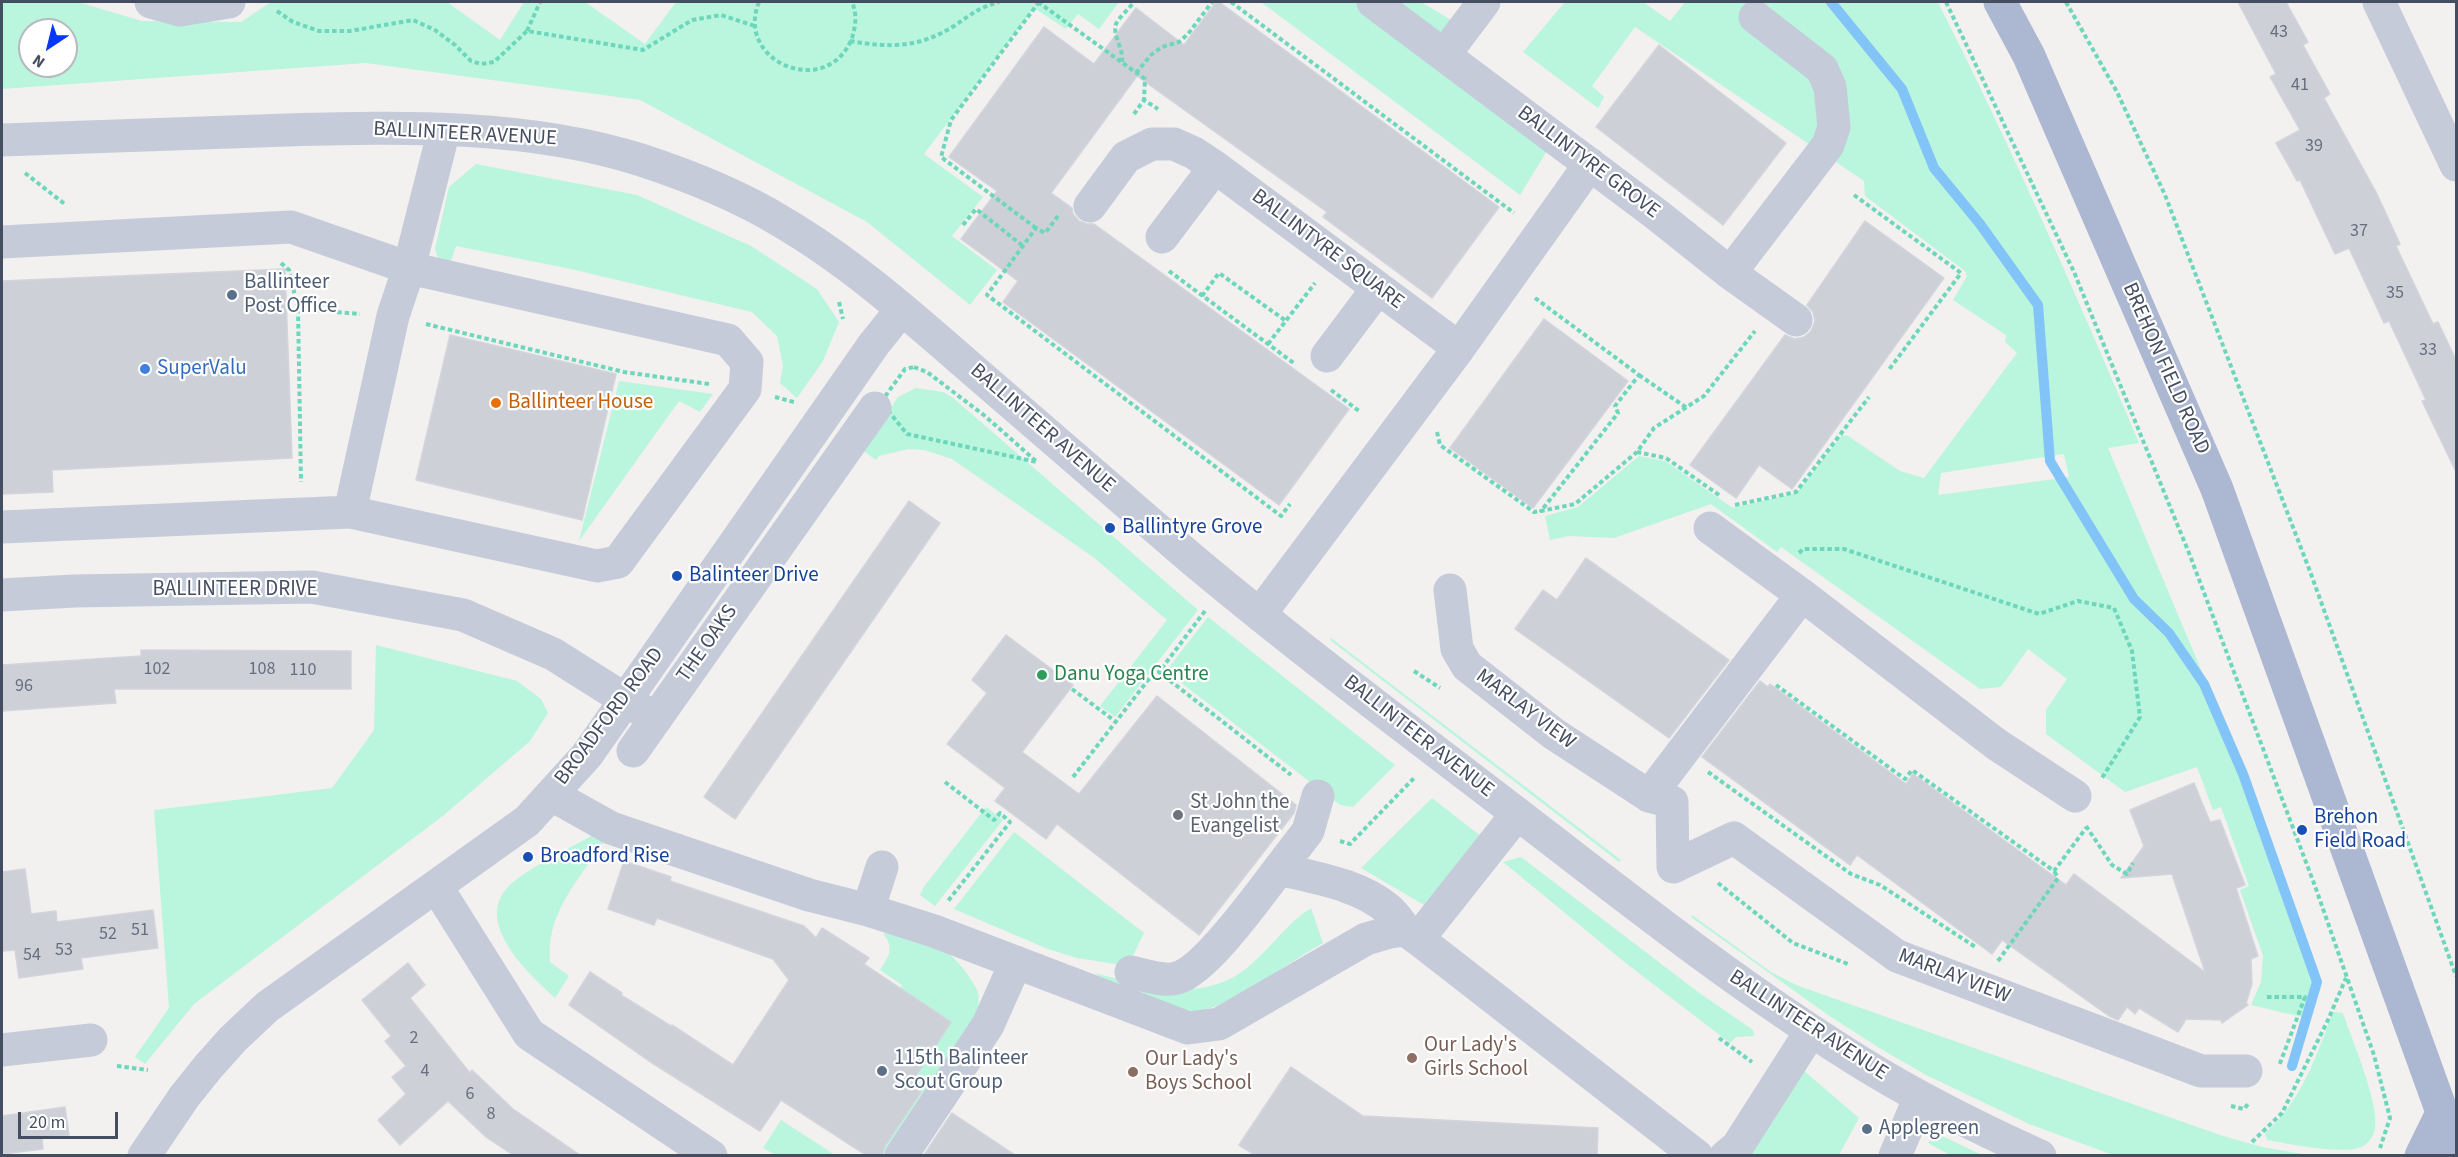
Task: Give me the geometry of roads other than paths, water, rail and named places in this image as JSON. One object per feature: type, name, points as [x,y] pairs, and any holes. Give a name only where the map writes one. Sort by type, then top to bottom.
[{"type":"main road","name":"BREHON FIELD ROAD","points":[[2000,2],[2029,56],[2217,489],[2457,1151]]},
{"type":"main road","points":[[2421,1155],[2443,1111]]},
{"type":"street","points":[[151,2],[180,10],[229,2]]},
{"type":"street","name":"BALLINTYRE GROVE","points":[[1373,2],[1656,213],[1730,273],[1796,320]]},
{"type":"street","points":[[1444,55],[1484,2]]},
{"type":"street","points":[[2379,2],[2457,165]]},
{"type":"street","points":[[1730,273],[1828,145],[1834,127],[1830,87],[1822,69],[1755,17]]},
{"type":"street","name":"BALLINTEER AVENUE","points":[[2,140],[334,129],[503,133],[565,141],[636,159],[697,180],[743,200],[785,224],[902,309],[1260,614],[1641,909],[1811,1031],[1920,1098],[2040,1155]]},
{"type":"street","points":[[350,512],[393,316],[409,268],[444,130]]},
{"type":"street","name":"BALLINTYRE SQUARE","points":[[1074,210],[1126,157],[1152,144],[1174,144],[1204,160],[1459,348]]},
{"type":"street","points":[[1163,252],[1204,160]]},
{"type":"street","points":[[1260,614],[1459,348],[1590,165]]},
{"type":"street","points":[[2,242],[291,227],[409,268],[728,340],[747,362],[745,389],[618,562],[597,566],[350,512],[2,527]]},
{"type":"street","points":[[1318,370],[1378,288]]},
{"type":"street","name":"BROADFORD ROAD","points":[[144,1155],[184,1096],[208,1067],[233,1039],[267,1007],[513,832],[552,795],[587,755],[814,430],[902,309]]},
{"type":"street","name":"THE OAKS","points":[[633,752],[875,408]]},
{"type":"street","points":[[814,430],[844,451]]},
{"type":"street","points":[[1710,528],[1802,595],[1996,744],[2086,799]]},
{"type":"street","name":"BALLINTEER DRIVE","points":[[2,595],[74,591],[312,586],[463,615],[553,654],[626,699]]},
{"type":"street","name":"MARLAY VIEW","points":[[1450,590],[1456,649],[1467,666],[1554,734],[1649,796],[1672,802],[1673,867],[1734,838],[1870,939],[1897,956],[2201,1071],[2246,1071]]},
{"type":"street","points":[[1649,796],[1802,595]]},
{"type":"street","points":[[626,699],[656,719]]},
{"type":"street","points":[[552,795],[611,828],[809,895],[868,910],[934,931],[1188,1028],[1219,1024],[1366,939],[1390,932],[1412,935]]},
{"type":"street","points":[[1131,972],[1155,978],[1177,978],[1201,963],[1220,944],[1308,831],[1318,796]]},
{"type":"street","points":[[1412,935],[1517,814]]},
{"type":"street","points":[[868,910],[882,867]]},
{"type":"street","points":[[1641,909],[1673,867]]},
{"type":"street","points":[[1279,869],[1340,885],[1388,909],[1412,935],[1697,1155]]},
{"type":"street","points":[[436,885],[529,1034],[711,1155]]},
{"type":"street","points":[[902,1155],[988,1025],[1016,962]]},
{"type":"street","points":[[1726,1155],[1737,1146],[1811,1031]]},
{"type":"street","points":[[2,1050],[91,1040]]},
{"type":"street","points":[[1895,1155],[1920,1098]]},
{"type":"waterway","points":[[1831,2],[1902,89],[1934,168],[1980,224],[2038,305],[2050,461],[2134,599],[2169,633],[2204,684],[2243,774],[2317,982],[2292,1066]]},
{"type":"place","name":"Ballinteer Post Office","points":[[232,295]]},
{"type":"place","name":"SuperValu","points":[[145,369]]},
{"type":"place","name":"Ballinteer House","points":[[496,403]]},
{"type":"place","name":"Ballintyre Grove","points":[[1110,528]]},
{"type":"place","name":"Balinteer Drive","points":[[677,576]]},
{"type":"place","name":"Danu Yoga Centre","points":[[1042,675]]},
{"type":"place","name":"St John the Evangelist","points":[[1178,815]]},
{"type":"place","name":"Brehon Field Road","points":[[2302,830]]},
{"type":"place","name":"Broadford Rise","points":[[528,857]]},
{"type":"place","name":"Our Lady's Girls School","points":[[1412,1058]]},
{"type":"place","name":"115th Balinteer Scout Group","points":[[882,1071]]},
{"type":"place","name":"Our Lady's Boys School","points":[[1133,1072]]},
{"type":"place","name":"Applegreen","points":[[1867,1129]]}]
